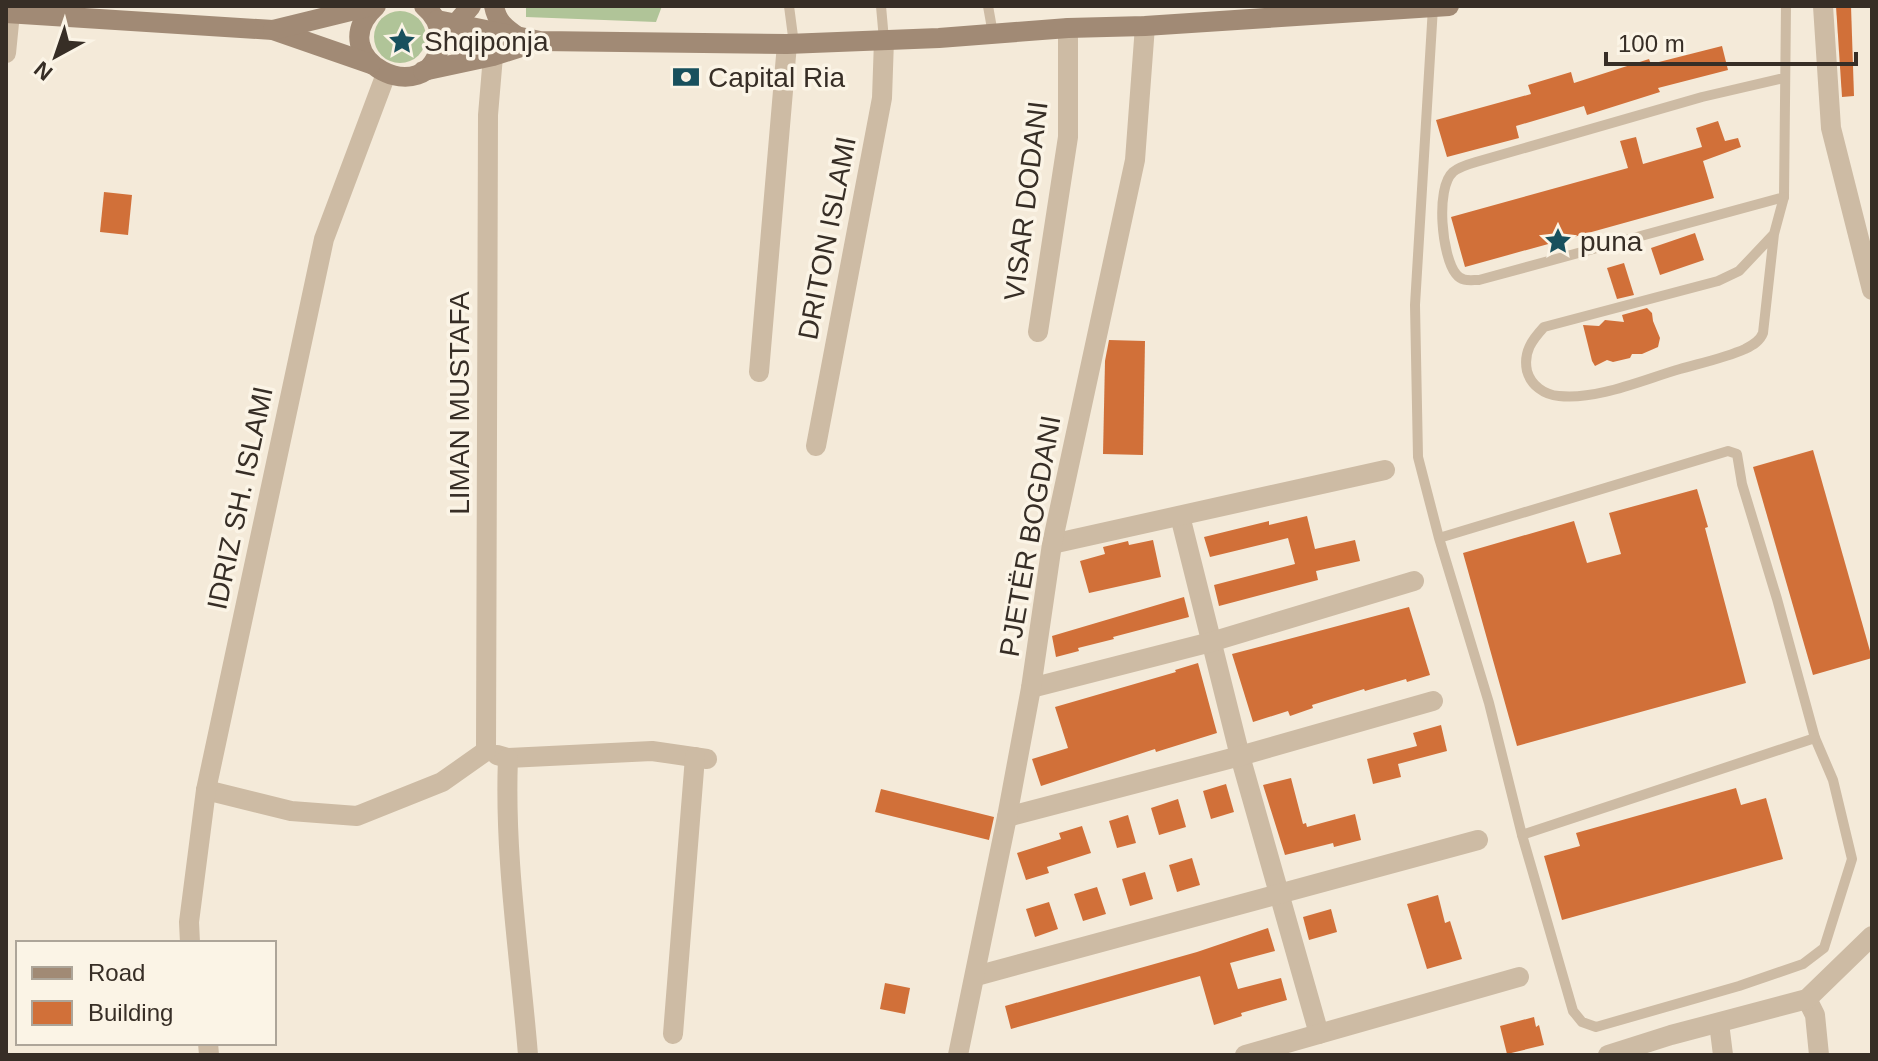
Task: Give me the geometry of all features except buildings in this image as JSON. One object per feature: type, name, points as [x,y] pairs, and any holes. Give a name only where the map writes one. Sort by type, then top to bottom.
[{"type":"street","points":[[273,30],[373,6]]},
{"type":"street","points":[[373,6],[363,22],[361,44],[378,69]]},
{"type":"street","points":[[438,17],[471,6]]},
{"type":"street","points":[[494,6],[496,17],[518,37]]},
{"type":"street","points":[[1823,6],[1831,128],[1872,290]]},
{"type":"street","points":[[438,17],[540,41],[791,44],[1145,26],[1230,13],[1441,7]]},
{"type":"street","points":[[6,53],[8,13],[273,30],[401,78],[493,56],[540,41]]},
{"type":"street","points":[[423,71],[437,53],[440,43],[438,17]]},
{"type":"street","name":"PJETËR BOGDANI","points":[[958,1055],[1031,688],[1052,544],[1135,160],[1145,26]]},
{"type":"street","name":"VISAR DODANI","points":[[1038,332],[1068,137],[1068,28]]},
{"type":"street","name":"DRITON ISLAMI","points":[[816,446],[882,98],[884,40]]},
{"type":"street","name":"DRITON ISLAMI","points":[[759,372],[791,44]]},
{"type":"street","name":"LIMAN MUSTAFA","points":[[486,751],[488,130],[493,56]]},
{"type":"street","name":"IDRIZ SH. ISLAMI","points":[[190,941],[190,909],[206,790],[324,239],[378,69]]},
{"type":"street","points":[[1052,544],[1385,470]]},
{"type":"street","points":[[1180,516],[1240,756],[1319,1034]]},
{"type":"street","points":[[1031,688],[1211,642],[1414,581]]},
{"type":"street","points":[[1007,817],[1433,701]]},
{"type":"street","points":[[206,790],[291,811],[357,816],[442,782],[486,751],[508,758],[584,757],[652,751],[701,758],[673,1034]]},
{"type":"street","points":[[508,758],[512,892],[528,1055]]},
{"type":"street","points":[[976,976],[1478,840]]},
{"type":"street","points":[[1608,1055],[1807,999],[1872,936]]},
{"type":"street","points":[[1245,1055],[1519,977]]},
{"type":"street","points":[[1807,999],[1815,1015],[1819,1055]]},
{"type":"street","points":[[1719,1023],[1723,1055]]},
{"type":"lane","points":[[789,6],[791,44]]},
{"type":"lane","points":[[881,6],[884,40]]},
{"type":"lane","points":[[988,6],[993,34]]},
{"type":"lane","points":[[1774,234],[1739,271],[1718,281],[1544,327],[1529,346],[1526,357],[1528,372],[1535,386],[1549,395],[1561,397],[1595,393],[1733,353],[1757,342],[1763,333],[1774,234],[1784,197],[1786,6]]},
{"type":"lane","points":[[1439,538],[1728,451],[1737,454],[1742,484],[1815,738],[1833,780],[1852,859],[1824,948],[1803,964],[1739,986],[1596,1027],[1582,1022],[1573,1011],[1522,835],[1489,703],[1439,538],[1418,457],[1415,305],[1441,7]]},
{"type":"lane","points":[[1784,78],[1702,97],[1476,162],[1452,173],[1442,204],[1444,236],[1455,273],[1463,280],[1479,280],[1784,197]]},
{"type":"lane","points":[[1522,835],[1815,738]]},
{"type":"green space","points":[[526,6],[662,6],[656,22],[526,17]]},
{"type":"green space","points":[[400,11],[419,18],[426,37],[419,56],[400,63],[381,56],[374,37],[381,18]]},
{"type":"place","name":"Shqiponja","points":[[402,41]]},
{"type":"place","name":"Capital Ria","points":[[686,77]]},
{"type":"place","name":"puna","points":[[1558,241]]}]
